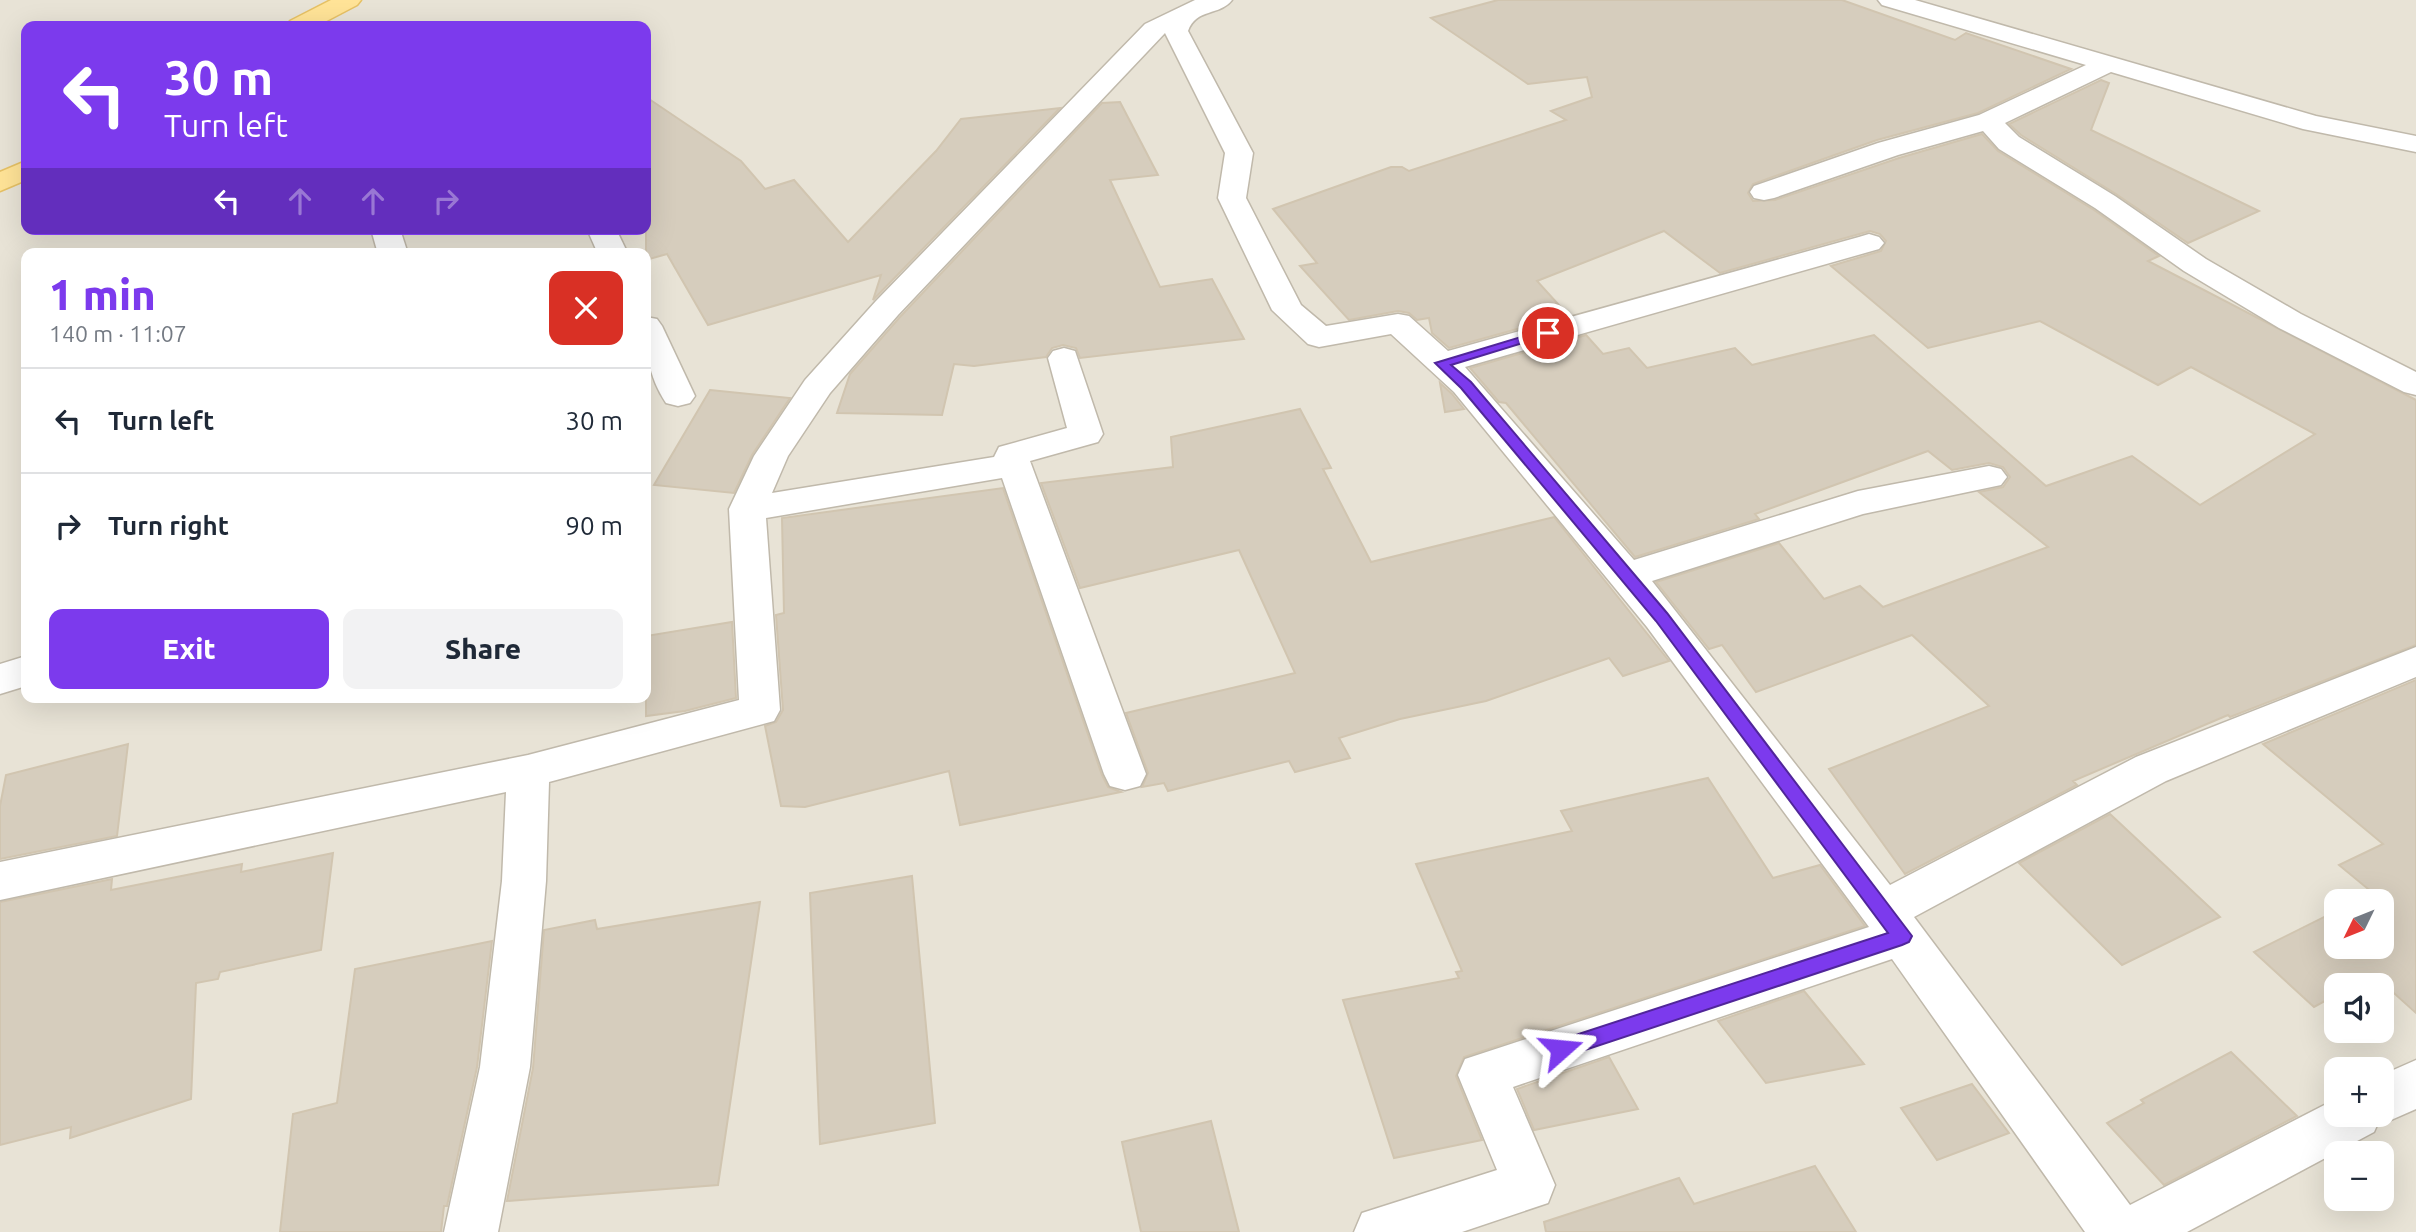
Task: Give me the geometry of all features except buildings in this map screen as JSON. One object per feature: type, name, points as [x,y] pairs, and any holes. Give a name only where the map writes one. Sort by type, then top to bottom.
[{"type":"main road","points":[[309,21],[349,0]]},
{"type":"main road","points":[[0,183],[21,172]]},
{"type":"street","points":[[1890,0],[2312,123],[2416,144]]},
{"type":"street","points":[[1205,6],[1179,19],[1176,30],[1240,153],[1232,198],[1287,310],[1319,337],[1398,323],[1466,385],[1661,617],[1893,924],[2118,1232]]},
{"type":"street","points":[[0,881],[528,771],[760,710],[747,509],[771,456],[817,387],[878,318],[1135,48],[1154,29],[1205,6]]},
{"type":"street","points":[[1764,192],[1888,149],[1988,121],[2108,64]]},
{"type":"street","points":[[1988,121],[2009,143],[2105,202],[2195,265],[2290,321],[2416,385]]},
{"type":"street","points":[[1442,363],[1869,243]]},
{"type":"street","points":[[651,345],[678,396]]},
{"type":"street","points":[[1064,358],[1086,434],[1011,455],[1125,774]]},
{"type":"street","points":[[747,509],[1015,465]]},
{"type":"street","points":[[1626,576],[1858,503],[1989,477]]},
{"type":"street","points":[[1381,1232],[1530,1185],[1483,1075],[1893,924],[2151,769],[2416,661]]},
{"type":"street","points":[[0,678],[21,672]]},
{"type":"street","points":[[471,1232],[505,1067],[524,881],[528,771]]},
{"type":"street","points":[[2394,1095],[2416,1083]]},
{"type":"street","points":[[2133,1232],[2333,1127]]},
{"type":"shaded area","points":[[0,0],[2416,0],[2416,1232],[0,1232]]},
{"type":"route","points":[[1548,333],[1442,363],[1466,385],[1661,617],[1902,936],[1561,1049]]}]
